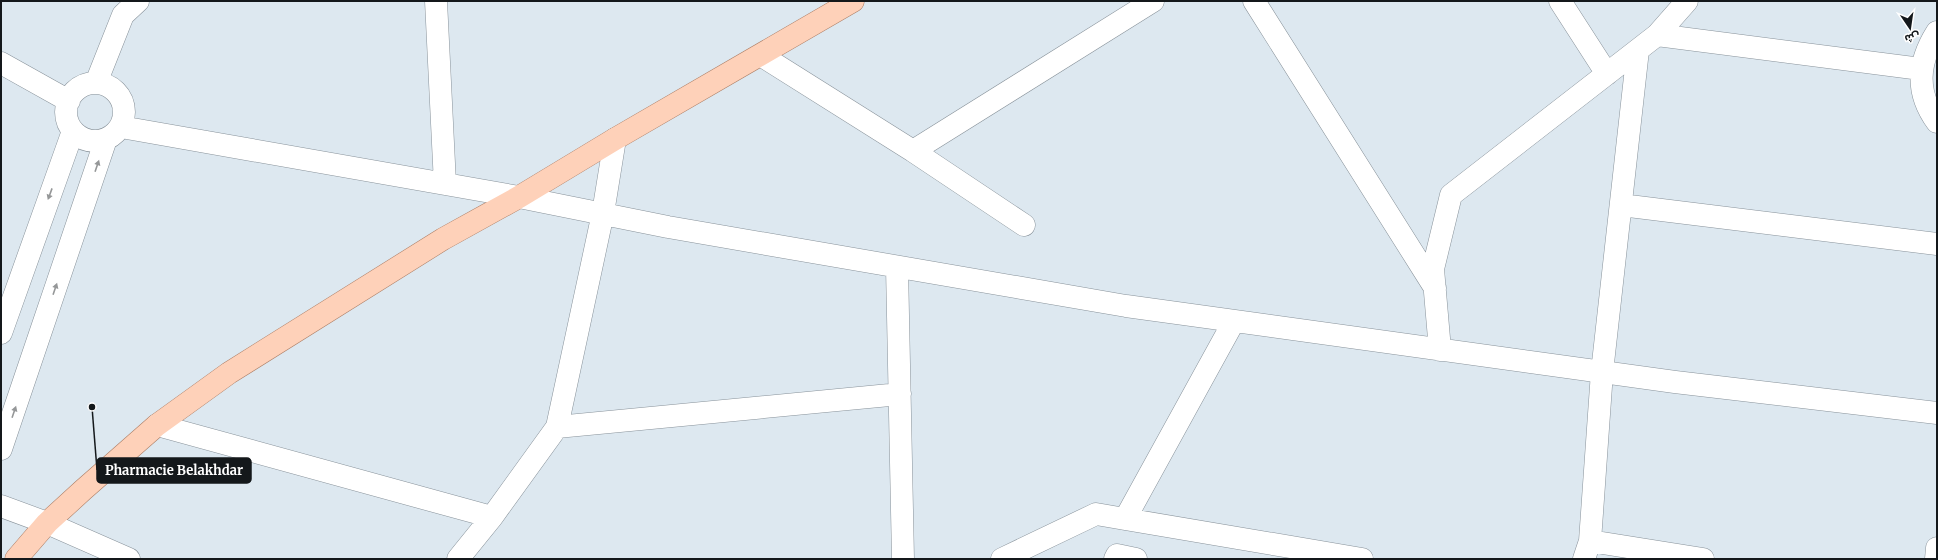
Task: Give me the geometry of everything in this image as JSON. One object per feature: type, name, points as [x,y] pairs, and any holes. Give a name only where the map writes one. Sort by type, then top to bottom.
[{"type":"main road","points":[[16,559],[47,523],[157,425],[229,372],[443,239],[519,197],[615,139],[762,56],[853,1]]},
{"type":"street","points":[[96,83],[123,15],[138,1]]},
{"type":"street","points":[[436,1],[445,184]]},
{"type":"street","points":[[914,151],[1153,1]]},
{"type":"street","points":[[1254,1],[1435,288]]},
{"type":"street","points":[[1560,1],[1607,74]]},
{"type":"street","points":[[1440,350],[1434,269],[1451,195],[1657,35],[1687,1]]},
{"type":"street","points":[[1937,32],[1927,48],[1921,69],[1922,91],[1930,112],[1937,122]]},
{"type":"street","points":[[1657,35],[1921,69]]},
{"type":"street","points":[[1638,50],[1602,372],[1587,550],[1703,559]]},
{"type":"street","points":[[762,56],[914,151],[1024,225]]},
{"type":"street","points":[[1,63],[69,101]]},
{"type":"street","points":[[1,449],[113,133],[124,117],[124,108],[120,98],[114,90],[106,85],[96,83],[80,88],[69,101],[66,116],[73,131],[88,140],[113,133],[445,184],[603,213],[668,227],[1126,306],[1602,372],[1937,413]]},
{"type":"street","points":[[1,333],[73,131]]},
{"type":"street","points":[[458,559],[492,517],[557,427],[603,213],[615,139]]},
{"type":"street","points":[[1621,204],[1937,244]]},
{"type":"street","points":[[897,267],[903,559]]},
{"type":"street","points":[[1125,519],[1234,321]]},
{"type":"street","points":[[557,427],[900,394]]},
{"type":"street","points":[[157,425],[492,517]]},
{"type":"street","points":[[1,506],[47,523],[129,559]]},
{"type":"street","points":[[1002,559],[1096,514],[1362,559]]},
{"type":"street","points":[[1936,559],[1937,548]]},
{"type":"street","points":[[1114,559],[1117,555],[1136,559]]},
{"type":"place","name":"Pharmacie Belakhdar","points":[[92,407]]}]
